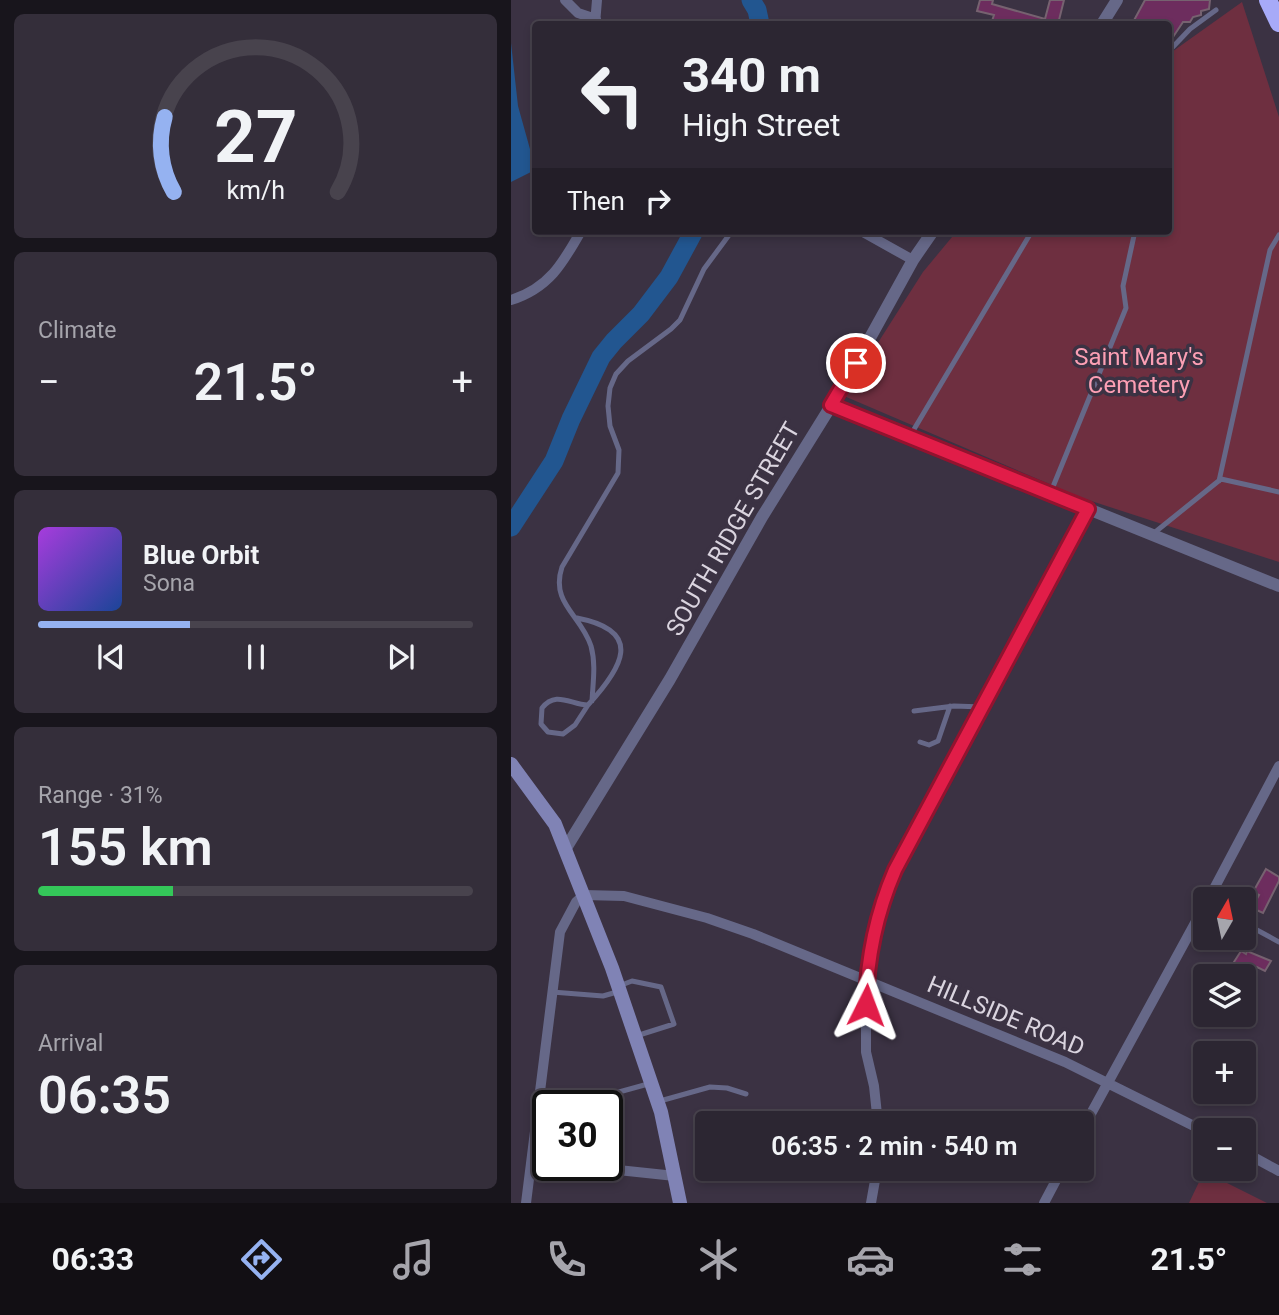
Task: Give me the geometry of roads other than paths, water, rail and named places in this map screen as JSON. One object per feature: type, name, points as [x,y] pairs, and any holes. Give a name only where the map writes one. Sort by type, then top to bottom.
[{"type":"highway","points":[[1268,0],[1279,23]]},
{"type":"main road","points":[[511,764],[555,824],[566,848],[652,1083],[680,1203]]},
{"type":"street","points":[[565,0],[578,13],[593,21]]},
{"type":"street","points":[[595,21],[597,0]]},
{"type":"street","points":[[1104,21],[1117,0]]},
{"type":"street","points":[[511,300],[534,290],[548,279],[562,265],[579,235]]},
{"type":"street","points":[[869,235],[913,260]]},
{"type":"street","name":"SOUTH RIDGE STREET","points":[[566,848],[670,679],[762,517],[930,235]]},
{"type":"street","points":[[831,405],[1279,586]]},
{"type":"street","points":[[877,1111],[866,1052],[866,981],[869,949],[876,920],[891,880],[1088,509]]},
{"type":"street","points":[[1215,887],[1279,766]]},
{"type":"street","points":[[540,1090],[560,932],[576,902],[584,895]]},
{"type":"street","name":"HILLSIDE ROAD","points":[[584,895],[624,896],[707,918],[1065,1062],[1193,1126]]},
{"type":"street","points":[[1092,1111],[1193,927]]},
{"type":"street","points":[[1256,1159],[1279,1171]]},
{"type":"street","points":[[526,1203],[532,1160]]},
{"type":"street","points":[[623,1170],[675,1176]]},
{"type":"street","points":[[871,1203],[875,1181]]},
{"type":"street","points":[[1044,1203],[1056,1181]]},
{"type":"lane","points":[[1172,48],[1190,29],[1216,10]]},
{"type":"lane","points":[[590,703],[593,656],[577,618],[562,599],[559,576],[618,473],[619,450],[610,426],[608,406],[613,381],[628,361],[680,320],[704,269],[729,235]]},
{"type":"lane","points":[[910,437],[1030,235]]},
{"type":"lane","points":[[1050,494],[1126,308],[1123,286],[1134,235]]},
{"type":"lane","points":[[1219,481],[1270,250],[1279,235]]},
{"type":"lane","points":[[1151,535],[1221,479],[1279,492]]},
{"type":"lane","points":[[577,618],[611,630],[619,639],[621,645],[613,673],[599,696],[590,703],[575,725],[563,734],[548,733],[541,724],[542,708],[550,701],[561,698],[590,703]]},
{"type":"lane","points":[[914,711],[950,706],[983,707]]},
{"type":"lane","points":[[919,741],[929,745],[938,741],[950,706]]},
{"type":"lane","points":[[1257,930],[1279,942]]},
{"type":"lane","points":[[552,992],[603,996],[632,981],[661,987],[674,1024],[636,1036]]},
{"type":"lane","points":[[623,1091],[652,1083]]},
{"type":"lane","points":[[657,1102],[710,1087],[727,1088],[746,1094]]},
{"type":"water","points":[[511,43],[518,106],[532,156],[532,172],[511,182]]},
{"type":"waterway","points":[[751,0],[759,21]]},
{"type":"waterway","points":[[511,527],[554,461],[601,357],[641,314],[669,277],[692,235]]},
{"type":"park label","name":"Saint Mary's Cemetery","points":[[1139,371]]}]
